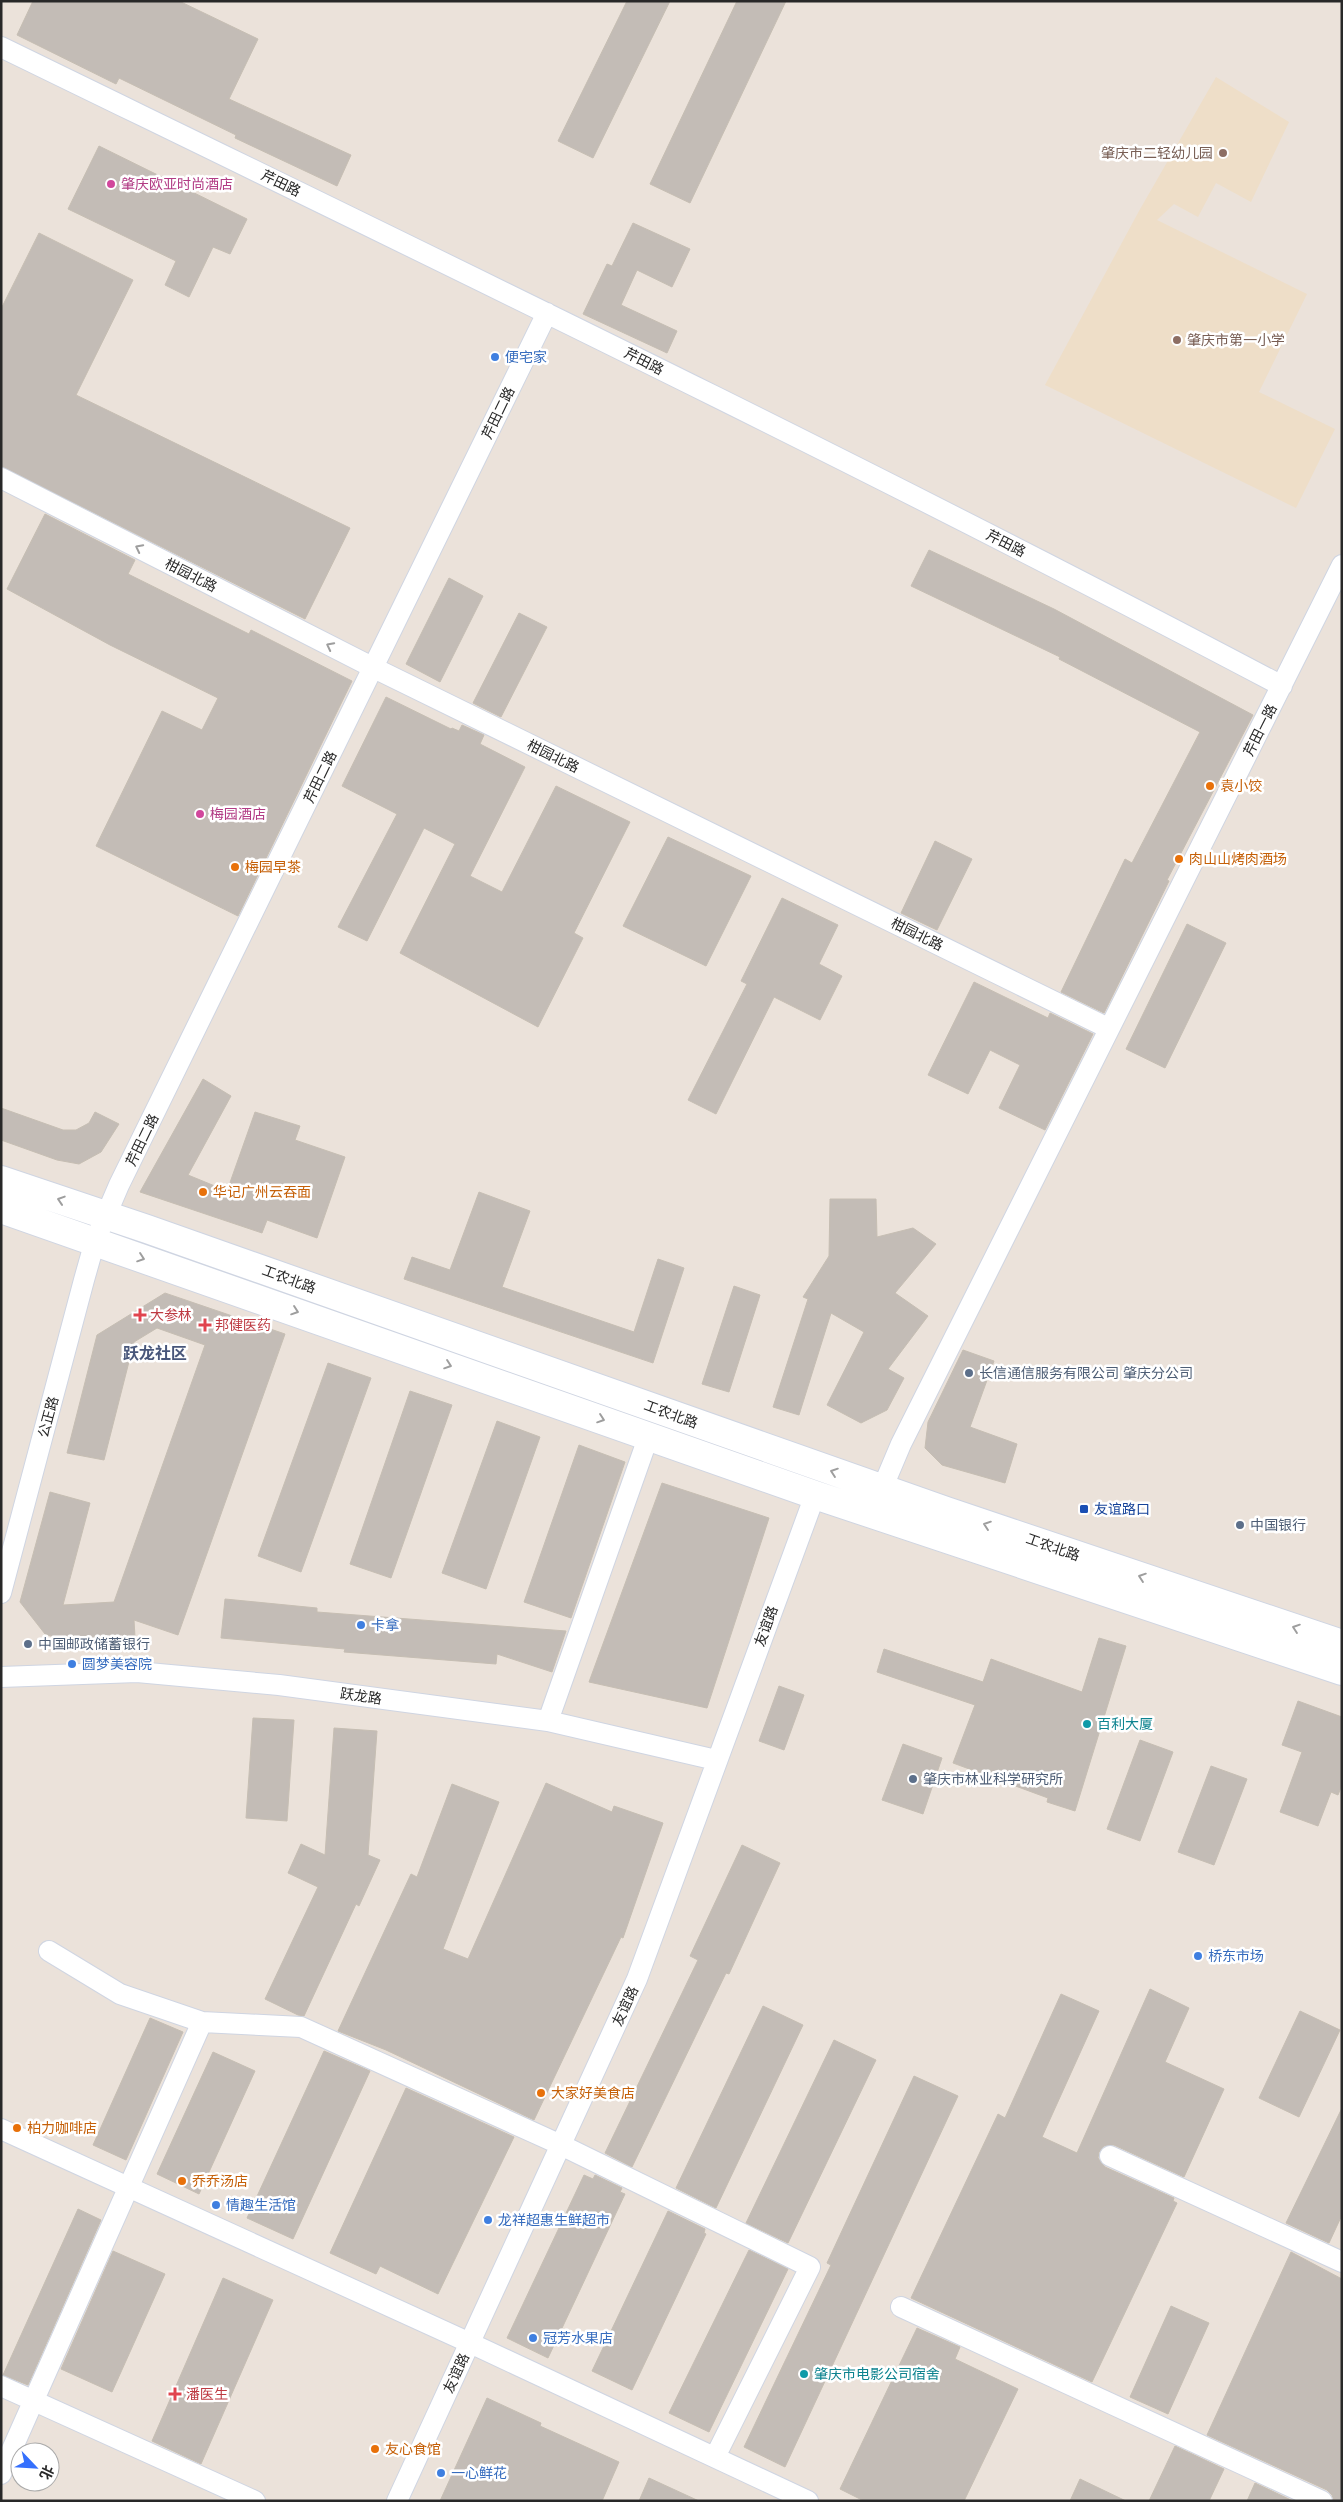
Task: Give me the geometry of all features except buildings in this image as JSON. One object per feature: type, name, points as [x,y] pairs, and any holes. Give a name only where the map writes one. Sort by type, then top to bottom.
[{"type":"street","name":"芹田路","points":[[1,47],[547,313],[1107,594],[1282,686]]},
{"type":"street","name":"芹田二路","points":[[95,1241],[125,1173],[547,313]]},
{"type":"street","name":"柑园北路","points":[[1,478],[374,668],[1108,1028]]},
{"type":"street","name":"芹田一路","points":[[882,1489],[901,1444],[1108,1028],[1342,565]]},
{"type":"street","name":"工农北路","points":[[1,1180],[107,1215],[882,1489],[1342,1644]]},
{"type":"street","name":"工农北路","points":[[1,1209],[815,1495],[1342,1671]]},
{"type":"street","name":"公正路","points":[[1,1593],[95,1241]]},
{"type":"street","points":[[548,1721],[649,1436]]},
{"type":"street","name":"友谊路","points":[[397,2501],[637,1979],[815,1495]]},
{"type":"street","name":"跃龙路","points":[[1,1677],[137,1672],[279,1685],[548,1721],[716,1760]]},
{"type":"street","points":[[49,1951],[120,1994],[202,2022],[301,2027],[561,2145],[810,2267],[715,2458]]},
{"type":"street","points":[[1,2474],[202,2022]]},
{"type":"street","points":[[1,2129],[470,2343],[808,2501]]},
{"type":"street","points":[[1110,2156],[1342,2262]]},
{"type":"street","points":[[901,2307],[1322,2501]]},
{"type":"street","points":[[1,2386],[255,2501]]},
{"type":"shaded area","name":"肇庆市第一小学","points":[[1216,77],[1289,122],[1251,202],[1216,183],[1198,217],[1174,204],[1157,220],[1307,294],[1259,392],[1335,429],[1296,508],[1045,385],[1139,211]]},
{"type":"place","name":"肇庆市二轻幼儿园","points":[[1223,153]]},
{"type":"place","name":"肇庆欧亚时尚酒店","points":[[111,184]]},
{"type":"place","name":"肇庆市第一小学","points":[[1177,340]]},
{"type":"place","name":"便宅家","points":[[495,357]]},
{"type":"place","name":"袁小饺","points":[[1210,786]]},
{"type":"place","name":"梅园酒店","points":[[200,814]]},
{"type":"place","name":"肉山山烤肉酒场","points":[[1179,859]]},
{"type":"place","name":"梅园早茶","points":[[235,867]]},
{"type":"place","name":"华记广州云吞面","points":[[203,1192]]},
{"type":"place","name":"大参林","points":[[140,1315]]},
{"type":"place","name":"邦健医药","points":[[205,1325]]},
{"type":"place","name":"长信通信服务有限公司 肇庆分公司","points":[[969,1373]]},
{"type":"place","name":"友谊路口","points":[[1084,1509]]},
{"type":"place","name":"中国银行","points":[[1240,1525]]},
{"type":"place","name":"卡拿","points":[[361,1625]]},
{"type":"place","name":"中国邮政储蓄银行","points":[[28,1644]]},
{"type":"place","name":"圆梦美容院","points":[[72,1664]]},
{"type":"place","name":"百利大厦","points":[[1087,1724]]},
{"type":"place","name":"肇庆市林业科学研究所","points":[[913,1779]]},
{"type":"place","name":"桥东市场","points":[[1198,1956]]},
{"type":"place","name":"大家好美食店","points":[[541,2093]]},
{"type":"place","name":"柏力咖啡店","points":[[17,2128]]},
{"type":"place","name":"乔乔汤店","points":[[182,2181]]},
{"type":"place","name":"情趣生活馆","points":[[216,2205]]},
{"type":"place","name":"龙祥超惠生鲜超市","points":[[488,2220]]},
{"type":"place","name":"冠芳水果店","points":[[533,2338]]},
{"type":"place","name":"肇庆市电影公司宿舍","points":[[804,2374]]},
{"type":"place","name":"潘医生","points":[[175,2394]]},
{"type":"place","name":"友心食馆","points":[[375,2449]]},
{"type":"place","name":"一心鲜花","points":[[441,2473]]},
{"type":"district","name":"跃龙社区","points":[[155,1353]]}]
